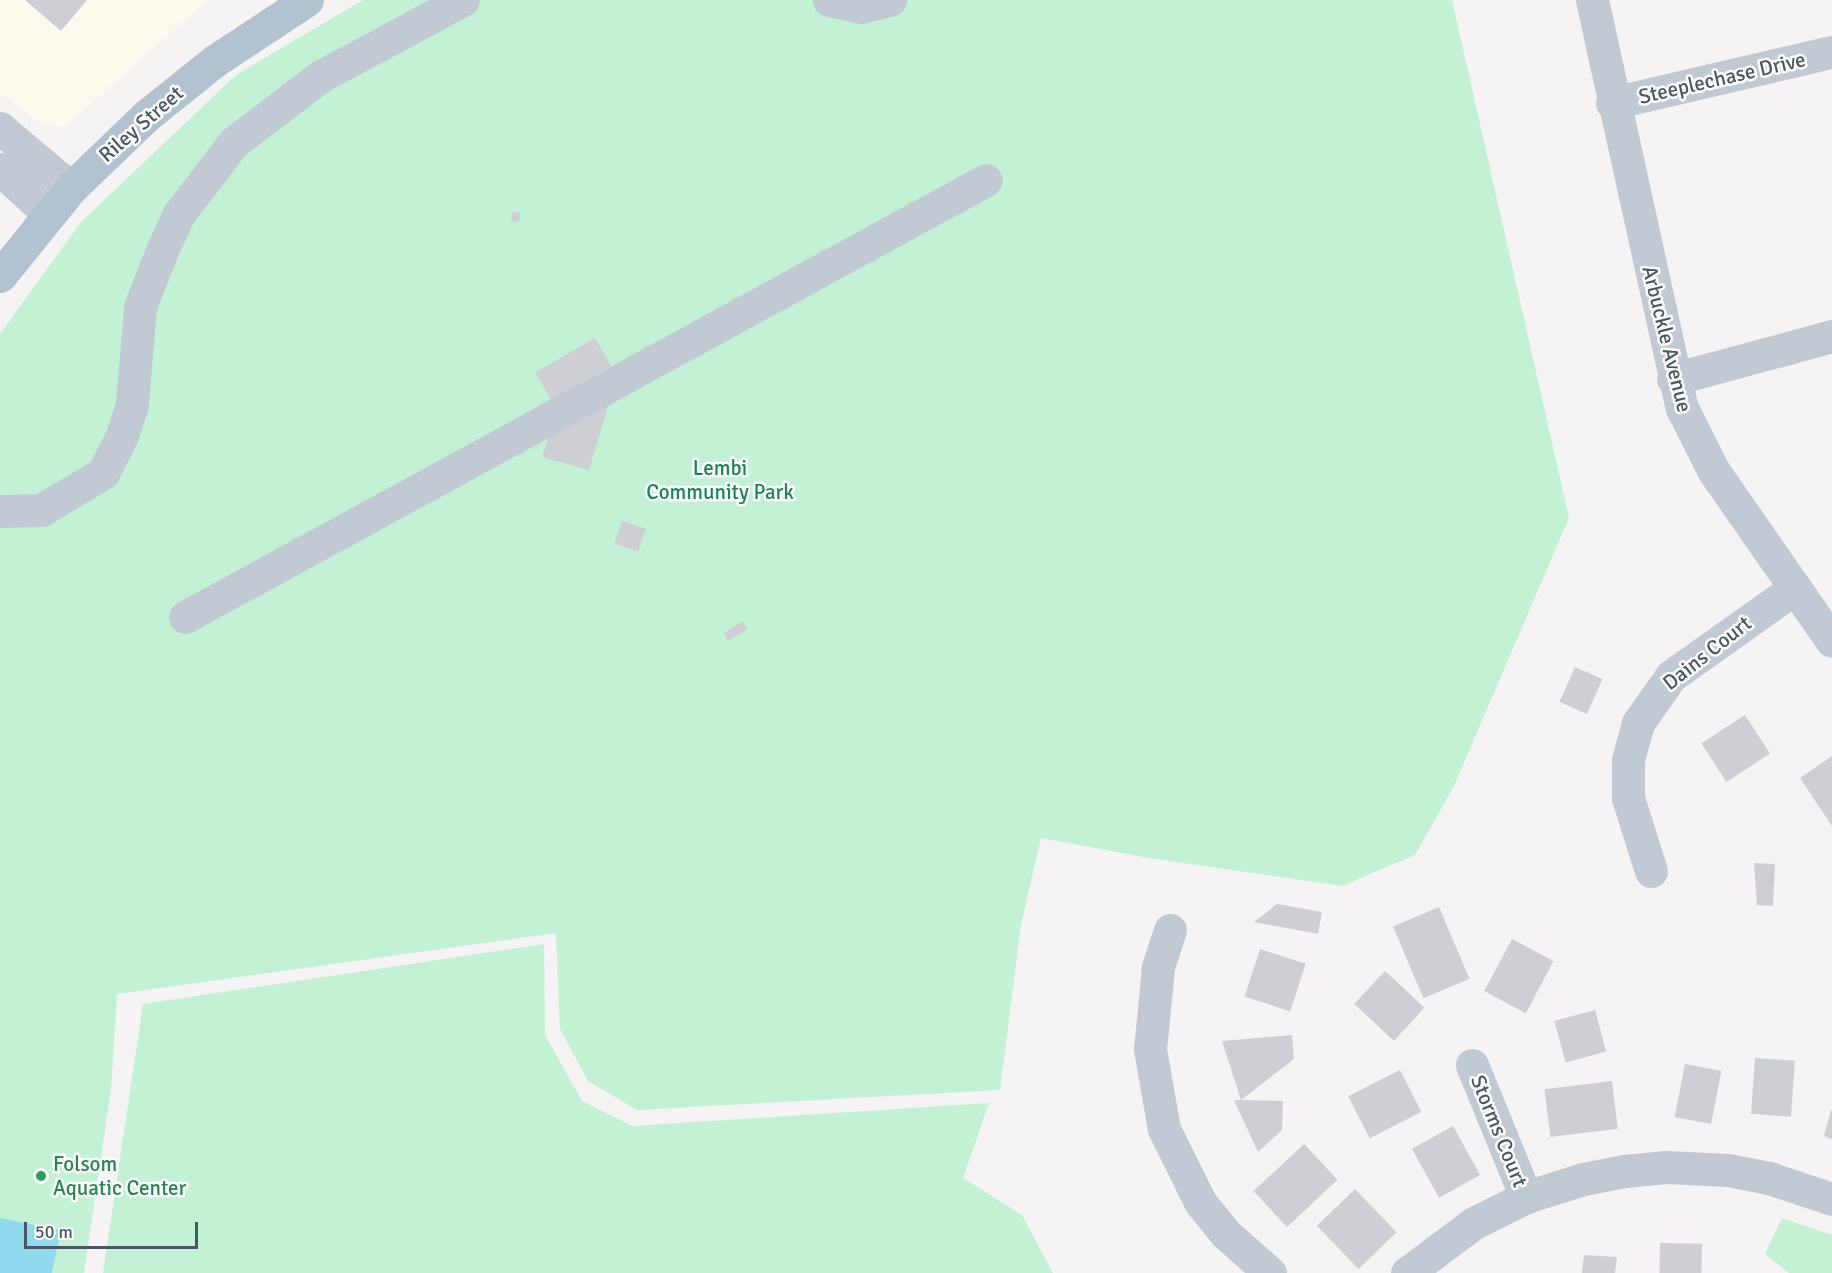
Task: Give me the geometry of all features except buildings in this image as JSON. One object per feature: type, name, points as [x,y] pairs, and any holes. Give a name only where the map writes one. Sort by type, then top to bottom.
[{"type":"main road","name":"Riley Street","points":[[0,276],[71,188],[146,116],[216,60],[307,0]]},
{"type":"street","points":[[0,511],[41,510],[103,473],[121,438],[132,404],[140,307],[163,248],[179,214],[233,143],[321,76],[463,0]]},
{"type":"street","points":[[829,0],[861,7],[890,0]]},
{"type":"street","name":"Arbuckle Avenue","points":[[1592,0],[1612,103],[1673,379],[1682,408],[1708,460],[1832,641]]},
{"type":"street","name":"Steeplechase Drive","points":[[1612,103],[1832,52]]},
{"type":"street","points":[[0,128],[71,188]]},
{"type":"street","points":[[0,169],[49,214]]},
{"type":"street","points":[[185,617],[986,180]]},
{"type":"street","points":[[1673,379],[1832,336]]},
{"type":"street","name":"Dains Court","points":[[1651,871],[1627,789],[1628,760],[1638,723],[1671,676],[1795,588]]},
{"type":"street","points":[[1170,930],[1158,968],[1150,1039],[1155,1090],[1164,1129],[1200,1202],[1226,1234],[1270,1273]]},
{"type":"street","name":"Storms Court","points":[[1472,1065],[1526,1197]]},
{"type":"street","points":[[1407,1273],[1474,1223],[1526,1197],[1583,1179],[1666,1167],[1728,1170],[1779,1181],[1832,1199]]},
{"type":"shaded area","points":[[0,0],[208,0],[65,127],[37,121],[0,93]]},
{"type":"green space","name":"Lembi Community Park","points":[[363,0],[1452,0],[1569,518],[1454,786],[1415,855],[1342,886],[1149,858],[1041,838],[1021,925],[1000,1090],[637,1110],[588,1081],[560,1029],[556,933],[117,994],[111,1089],[84,1273],[0,1273],[0,334],[81,222],[236,75]]},
{"type":"green space","points":[[544,944],[545,1035],[582,1101],[633,1126],[989,1103],[963,1178],[1022,1215],[1053,1273],[103,1273],[143,1004]]},
{"type":"green space","points":[[1782,1218],[1832,1235],[1832,1273],[1789,1273],[1765,1254]]},
{"type":"water","points":[[0,1218],[61,1230],[52,1273],[0,1273]]},
{"type":"place","name":"Folsom Aquatic Center","points":[[41,1176]]}]
